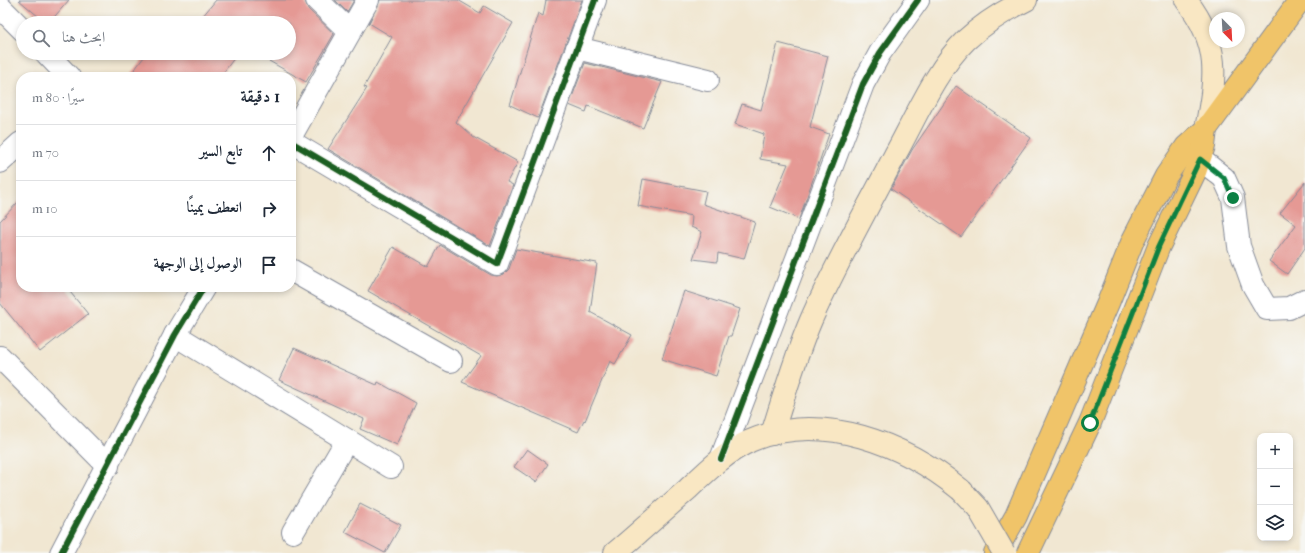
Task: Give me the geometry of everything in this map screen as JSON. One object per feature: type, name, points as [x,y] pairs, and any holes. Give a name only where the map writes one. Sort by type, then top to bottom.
[{"type":"main road","points":[[772,434],[797,355],[829,282],[925,100],[946,64],[966,40],[991,21],[1026,0]]},
{"type":"main road","points":[[1028,553],[1090,423],[1159,246],[1200,159],[1214,83],[1214,59],[1208,36],[1197,14],[1186,0]]},
{"type":"main road","points":[[995,553],[1016,516],[1108,303],[1133,240],[1172,166],[1186,147],[1206,129],[1300,0]]},
{"type":"main road","points":[[615,553],[721,459],[750,441],[772,434],[800,429],[827,429],[857,436],[912,456],[939,472],[961,490],[978,508],[1004,553]]},
{"type":"street","points":[[317,0],[349,31]]},
{"type":"street","points":[[296,127],[349,31],[368,0]]},
{"type":"street","points":[[296,145],[497,264],[595,0]]},
{"type":"street","points":[[721,459],[863,84],[880,53],[918,0]]},
{"type":"street","points":[[0,7],[16,23]]},
{"type":"street","points":[[577,48],[708,80]]},
{"type":"street","points":[[53,60],[64,72]]},
{"type":"street","points":[[0,162],[16,147]]},
{"type":"street","points":[[1200,159],[1224,178],[1233,198],[1239,246],[1253,285],[1267,309],[1289,308],[1305,300]]},
{"type":"street","points":[[296,273],[451,361]]},
{"type":"street","points":[[61,553],[176,335],[201,292]]},
{"type":"street","points":[[176,335],[391,467]]},
{"type":"street","points":[[0,357],[108,466]]},
{"type":"street","points":[[293,532],[347,440]]},
{"type":"building","points":[[19,0],[69,0],[55,16],[38,16]]},
{"type":"building","points":[[216,0],[305,0],[308,9],[334,34],[306,82],[296,76],[296,72],[288,72],[267,60],[296,60],[296,16],[203,16]]},
{"type":"building","points":[[335,0],[354,0],[347,12]]},
{"type":"building","points":[[380,0],[458,0],[480,13],[484,6],[513,23],[456,122],[473,137],[518,162],[507,182],[513,185],[490,246],[328,149],[367,88],[364,87],[392,37],[369,23]]},
{"type":"building","points":[[546,0],[582,0],[538,118],[510,105],[538,13],[543,16]]},
{"type":"building","points":[[778,43],[828,56],[810,127],[829,134],[799,219],[770,207],[788,164],[760,159],[764,134],[735,124],[742,104],[761,110]]},
{"type":"building","points":[[142,60],[233,60],[224,72],[133,72]]},
{"type":"building","points":[[585,63],[662,82],[643,128],[588,106],[586,112],[569,105]]},
{"type":"building","points":[[956,86],[1031,138],[961,237],[891,189],[912,150]]},
{"type":"building","points":[[643,179],[706,191],[703,204],[755,222],[744,259],[718,253],[717,262],[693,259],[702,232],[691,227],[692,216],[638,206]]},
{"type":"building","points":[[1305,182],[1305,248],[1287,274],[1269,261],[1296,225],[1280,213]]},
{"type":"building","points":[[16,204],[16,292],[70,292],[88,314],[40,352],[0,303],[0,221]]},
{"type":"building","points":[[440,245],[491,275],[497,276],[504,274],[509,269],[516,249],[597,263],[590,312],[632,335],[615,364],[610,361],[585,421],[584,420],[578,432],[462,382],[481,356],[368,291],[393,247],[428,267]]},
{"type":"building","points":[[684,291],[740,309],[731,336],[729,336],[716,376],[662,359]]},
{"type":"building","points":[[294,348],[377,385],[378,382],[416,403],[397,445],[360,429],[364,419],[279,380]]},
{"type":"building","points":[[527,449],[548,464],[536,482],[514,467]]},
{"type":"building","points":[[360,504],[401,525],[385,553],[345,532]]},
{"type":"cycle path","points":[[296,145],[497,264],[595,0]]},
{"type":"cycle path","points":[[721,459],[863,84],[880,53],[918,0]]},
{"type":"cycle path","points":[[61,553],[175,335],[201,292]]},
{"type":"route","points":[[1090,423],[1159,246],[1200,159],[1224,178],[1233,198]]}]
